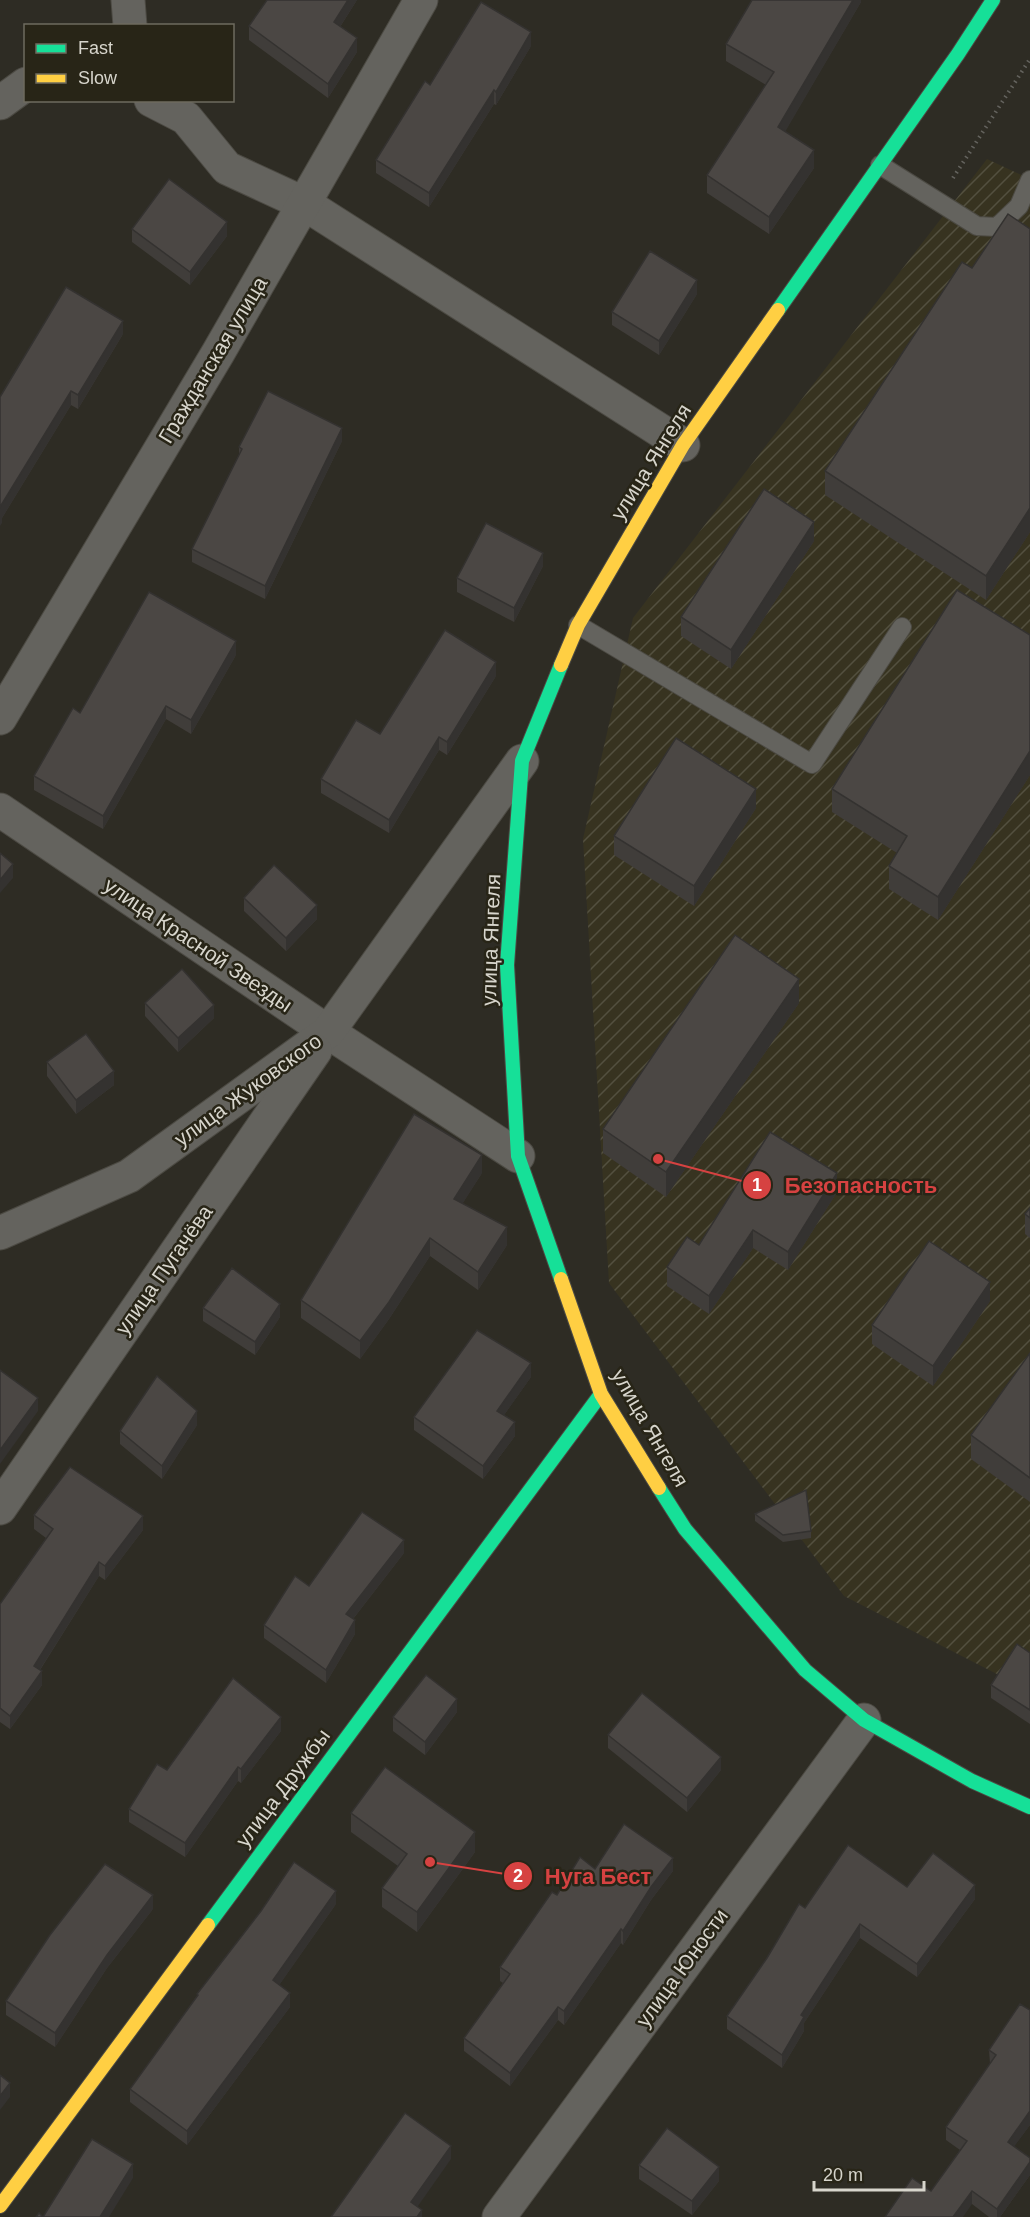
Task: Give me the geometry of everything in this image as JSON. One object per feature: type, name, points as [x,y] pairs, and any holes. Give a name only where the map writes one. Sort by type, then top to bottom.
[{"type":"street","points":[[128,0],[130,24]]},
{"type":"street","name":"Гражданская улица","points":[[0,718],[218,353],[421,0]]},
{"type":"street","name":"улица Янгеля","points":[[993,0],[683,445],[578,626],[522,761],[507,965],[518,1156],[601,1395],[685,1529],[805,1670],[864,1720],[972,1781],[1030,1807]]},
{"type":"street","points":[[0,102],[24,85]]},
{"type":"street","points":[[155,102],[186,118],[227,168],[304,204],[683,445]]},
{"type":"street","name":"улица Жуковского","points":[[0,1233],[129,1176],[328,1032],[522,761]]},
{"type":"street","name":"улица Красной Звезды","points":[[0,810],[328,1032],[518,1156]]},
{"type":"street","name":"улица Пугачёва","points":[[0,1508],[328,1032]]},
{"type":"street","name":"улица Дружбы","points":[[0,2206],[601,1395]]},
{"type":"street","name":"улица Юности","points":[[499,2217],[864,1720]]},
{"type":"lane","points":[[880,165],[977,226],[997,227],[1019,206],[1030,180]]},
{"type":"lane","points":[[578,626],[812,764],[902,627]]},
{"type":"path","points":[[938,201],[1030,59]]},
{"type":"shaded area","points":[[987,159],[1030,179],[1030,1691],[844,1596],[609,1283],[583,839],[633,618]]},
{"type":"building","points":[[267,0],[348,0],[334,22],[357,38],[328,84],[249,26]]},
{"type":"building","points":[[752,0],[853,0],[778,127],[814,150],[769,217],[707,175],[774,72],[726,44]]},
{"type":"building","points":[[481,2],[531,32],[496,92],[494,90],[429,193],[376,160],[425,81],[430,85]]},
{"type":"building","points":[[169,179],[227,222],[190,272],[132,229]]},
{"type":"building","points":[[1008,214],[1030,229],[1030,508],[986,576],[825,471],[962,262],[972,268]]},
{"type":"building","points":[[650,251],[697,280],[659,341],[612,312]]},
{"type":"building","points":[[66,287],[123,321],[78,395],[71,391],[0,507],[0,397]]},
{"type":"building","points":[[268,391],[342,428],[265,586],[192,549],[242,449],[239,447]]},
{"type":"building","points":[[764,489],[814,522],[731,650],[681,617]]},
{"type":"building","points":[[486,523],[543,553],[514,608],[457,578]]},
{"type":"building","points":[[957,590],[1030,635],[1030,751],[938,897],[889,866],[907,836],[832,789]]},
{"type":"building","points":[[149,592],[236,641],[191,720],[166,706],[103,816],[34,776],[73,708],[80,713]]},
{"type":"building","points":[[445,630],[496,662],[447,742],[439,737],[389,820],[321,779],[356,720],[380,734]]},
{"type":"building","points":[[676,738],[756,789],[694,886],[614,836]]},
{"type":"building","points":[[0,853],[13,864],[0,880]]},
{"type":"building","points":[[274,865],[317,905],[286,938],[244,898]]},
{"type":"building","points":[[735,935],[799,979],[666,1172],[603,1129]]},
{"type":"building","points":[[182,969],[214,1005],[178,1038],[145,1003]]},
{"type":"building","points":[[86,1034],[114,1071],[76,1100],[47,1062]]},
{"type":"building","points":[[414,1114],[482,1155],[454,1199],[507,1227],[478,1272],[430,1238],[389,1302],[360,1341],[301,1300]]},
{"type":"building","points":[[770,1132],[837,1173],[788,1252],[753,1230],[709,1296],[667,1267],[687,1237],[699,1245]]},
{"type":"building","points":[[1030,1208],[1030,1218],[1025,1214]]},
{"type":"building","points":[[929,1241],[990,1282],[933,1366],[872,1325]]},
{"type":"building","points":[[232,1268],[280,1304],[255,1342],[203,1308]]},
{"type":"building","points":[[477,1330],[531,1363],[497,1411],[515,1422],[483,1466],[414,1417]]},
{"type":"building","points":[[1030,1353],[1030,1478],[971,1435]]},
{"type":"building","points":[[0,1370],[38,1398],[0,1450]]},
{"type":"building","points":[[157,1376],[197,1411],[162,1466],[120,1431]]},
{"type":"building","points":[[70,1467],[143,1516],[105,1566],[99,1562],[34,1666],[42,1671],[10,1716],[0,1708],[0,1604],[53,1529],[34,1515]]},
{"type":"building","points":[[806,1490],[811,1531],[783,1535],[755,1514]]},
{"type":"building","points":[[362,1512],[404,1540],[346,1614],[355,1620],[326,1670],[264,1625],[295,1576],[309,1586]]},
{"type":"building","points":[[1017,1644],[1030,1653],[1030,1710],[991,1685]]},
{"type":"building","points":[[426,1675],[457,1699],[425,1742],[393,1717]]},
{"type":"building","points":[[233,1678],[281,1717],[241,1769],[238,1767],[185,1843],[129,1809],[157,1764],[167,1770]]},
{"type":"building","points":[[642,1693],[721,1757],[687,1798],[608,1735]]},
{"type":"building","points":[[385,1767],[475,1832],[417,1912],[382,1888],[407,1854],[351,1813]]},
{"type":"building","points":[[624,1824],[673,1858],[564,2011],[558,2007],[510,2073],[464,2038],[510,1974],[500,1967],[552,1892],[557,1895],[580,1857],[595,1869]]},
{"type":"building","points":[[848,1845],[907,1887],[933,1853],[975,1885],[917,1964],[860,1924],[801,2015],[804,2017],[782,2055],[727,2016],[767,1958],[799,1904],[805,1908]]},
{"type":"building","points":[[294,1862],[336,1891],[273,1980],[290,1993],[187,2131],[130,2089],[197,1994],[261,1911]]},
{"type":"building","points":[[105,1864],[153,1895],[107,1955],[55,2033],[6,2001],[50,1935]]},
{"type":"building","points":[[1020,2004],[1030,2010],[1030,2111],[1008,2142],[1030,2158],[1030,2162],[997,2209],[972,2191],[953,2217],[885,2217],[912,2178],[931,2191],[967,2141],[946,2127],[996,2055],[989,2050]]},
{"type":"building","points":[[0,2075],[10,2083],[0,2096]]},
{"type":"building","points":[[405,2113],[451,2146],[411,2202],[422,2210],[417,2217],[331,2217]]},
{"type":"building","points":[[667,2128],[719,2167],[692,2201],[639,2165]]},
{"type":"building","points":[[92,2139],[133,2164],[100,2217],[43,2217]]},
{"type":"traffic: fast","points":[[778,310],[958,54],[993,0]]},
{"type":"traffic: fast","points":[[561,665],[522,761],[507,965],[518,1156],[561,1279]]},
{"type":"traffic: fast","points":[[208,1925],[601,1394]]},
{"type":"traffic: fast","points":[[659,1488],[685,1529],[805,1670],[864,1720],[972,1781],[1030,1807]]},
{"type":"traffic: slow","points":[[561,665],[578,625],[683,445],[778,310]]},
{"type":"traffic: slow","points":[[561,1279],[601,1394],[659,1488]]},
{"type":"traffic: slow","points":[[0,2206],[208,1925]]},
{"type":"place","name":"Безопасность","points":[[658,1159]]},
{"type":"place","name":"Нуга Бест","points":[[430,1862]]}]
